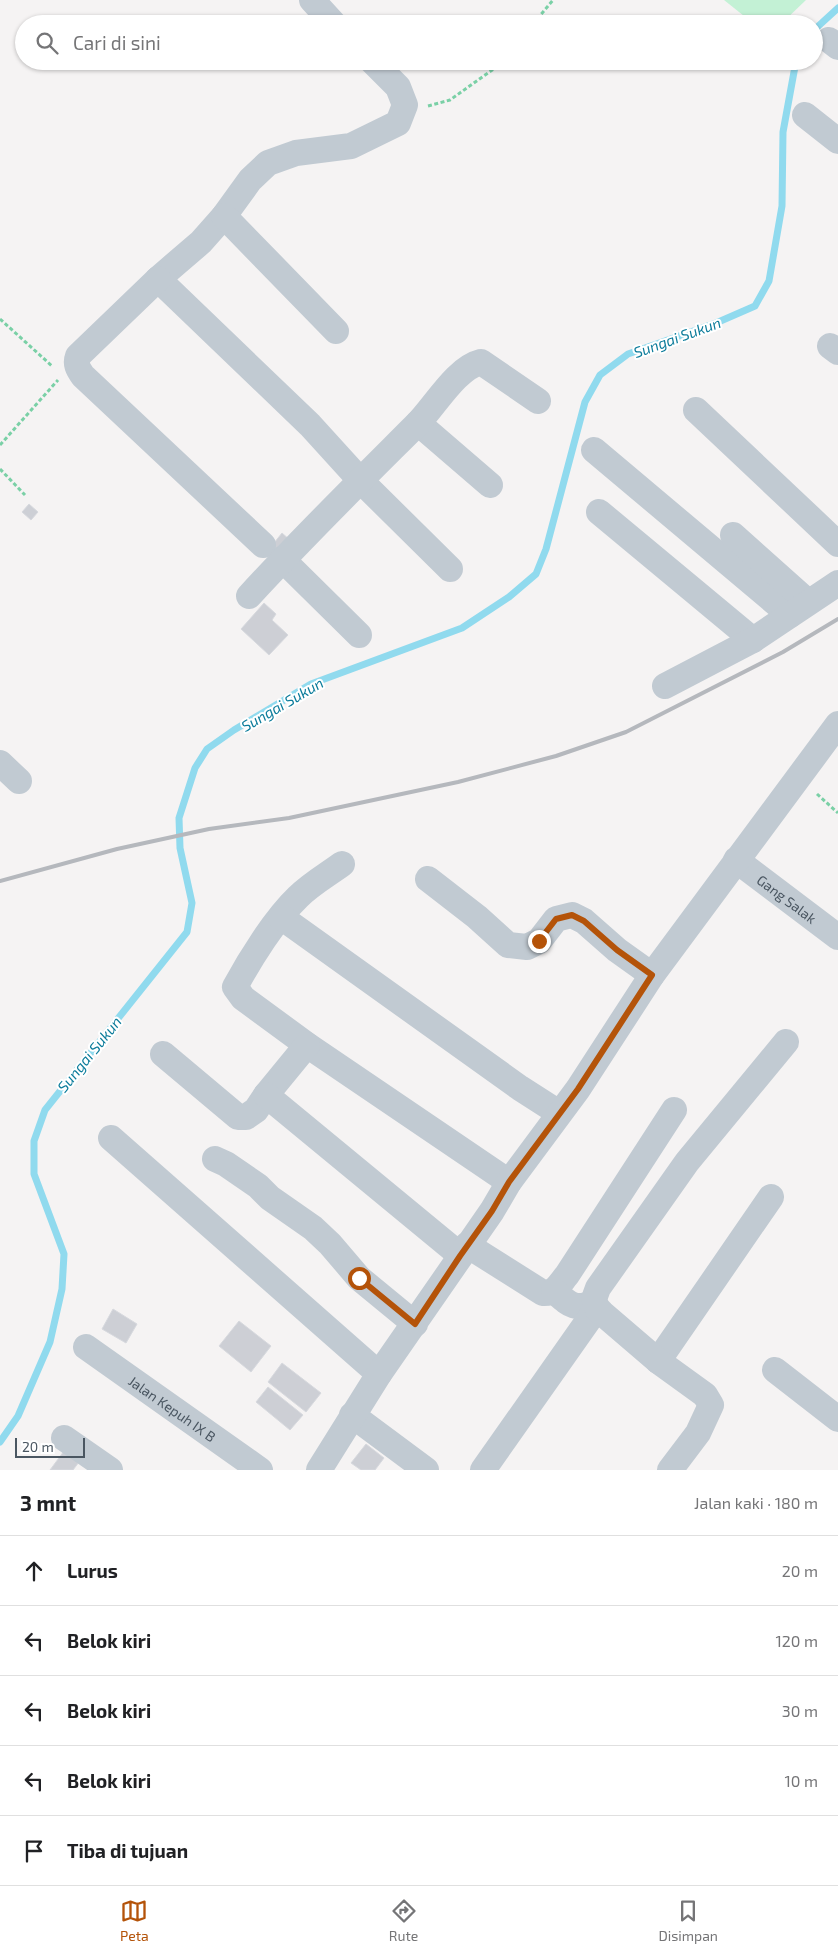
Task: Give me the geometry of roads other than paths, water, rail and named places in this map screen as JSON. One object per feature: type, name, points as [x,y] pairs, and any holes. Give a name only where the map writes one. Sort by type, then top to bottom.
[{"type":"street","points":[[312,0],[326,15]]},
{"type":"street","points":[[359,635],[273,552],[83,376],[76,361],[74,361],[158,279],[201,242],[224,216],[250,180],[268,163],[296,153],[351,146],[398,123],[405,105],[398,87],[381,70]]},
{"type":"street","points":[[805,115],[838,141]]},
{"type":"street","points":[[224,216],[336,331]]},
{"type":"street","points":[[158,279],[310,425],[360,480],[450,569]]},
{"type":"street","points":[[249,596],[273,552],[360,480],[418,423],[466,369],[481,362],[538,400]]},
{"type":"street","points":[[696,410],[838,544]]},
{"type":"street","points":[[418,423],[490,485]]},
{"type":"street","points":[[594,450],[799,608]]},
{"type":"street","points":[[599,512],[752,640]]},
{"type":"street","points":[[733,534],[799,608]]},
{"type":"street","points":[[665,686],[752,640],[838,583]]},
{"type":"street","points":[[319,1470],[379,1374],[415,1324],[463,1250],[492,1211],[509,1182],[578,1089],[652,975],[838,724]]},
{"type":"street","points":[[0,763],[19,781]]},
{"type":"street","name":"Gang Salak","points":[[736,860],[838,938]]},
{"type":"street","points":[[342,864],[308,888],[281,917],[243,972],[236,987],[243,998],[307,1045],[509,1182]]},
{"type":"street","points":[[428,879],[508,944],[527,947],[539,941],[556,919],[572,915],[584,921],[617,950],[652,975]]},
{"type":"street","points":[[281,917],[559,1113]]},
{"type":"street","points":[[483,1470],[596,1305],[598,1288],[686,1162],[786,1042]]},
{"type":"street","points":[[163,1054],[238,1117],[246,1117],[256,1110],[307,1045]]},
{"type":"street","points":[[266,1095],[463,1250],[543,1293],[550,1294],[567,1275],[674,1110]]},
{"type":"street","points":[[112,1138],[379,1374]]},
{"type":"street","points":[[215,1159],[231,1167],[258,1186],[270,1198],[313,1228],[330,1244],[359,1278],[415,1324]]},
{"type":"street","points":[[658,1361],[771,1197]]},
{"type":"street","points":[[554,1291],[567,1303],[576,1307],[596,1305]]},
{"type":"street","points":[[596,1305],[658,1361],[705,1395],[711,1405],[698,1433],[670,1470]]},
{"type":"street","name":"Jalan Kepuh IX B","points":[[86,1347],[260,1470]]},
{"type":"street","points":[[775,1370],[838,1419]]},
{"type":"street","points":[[352,1415],[426,1470]]},
{"type":"street","points":[[64,1438],[110,1470]]},
{"type":"waterway","name":"Sungai Sukun","points":[[823,22],[838,8]]},
{"type":"waterway","name":"Sungai Sukun","points":[[0,1442],[18,1416],[50,1342],[62,1289],[64,1254],[34,1174],[34,1141],[45,1110],[187,932],[192,903],[180,848],[179,818],[195,768],[207,749],[234,730],[311,684],[462,628],[509,597],[536,574],[546,549],[585,402],[600,375],[628,354],[716,323],[755,306],[769,281],[782,206],[783,132],[794,70]]},
{"type":"railway","points":[[0,881],[117,849],[209,829],[289,818],[458,782],[556,756],[626,732],[783,652],[838,619]]}]
